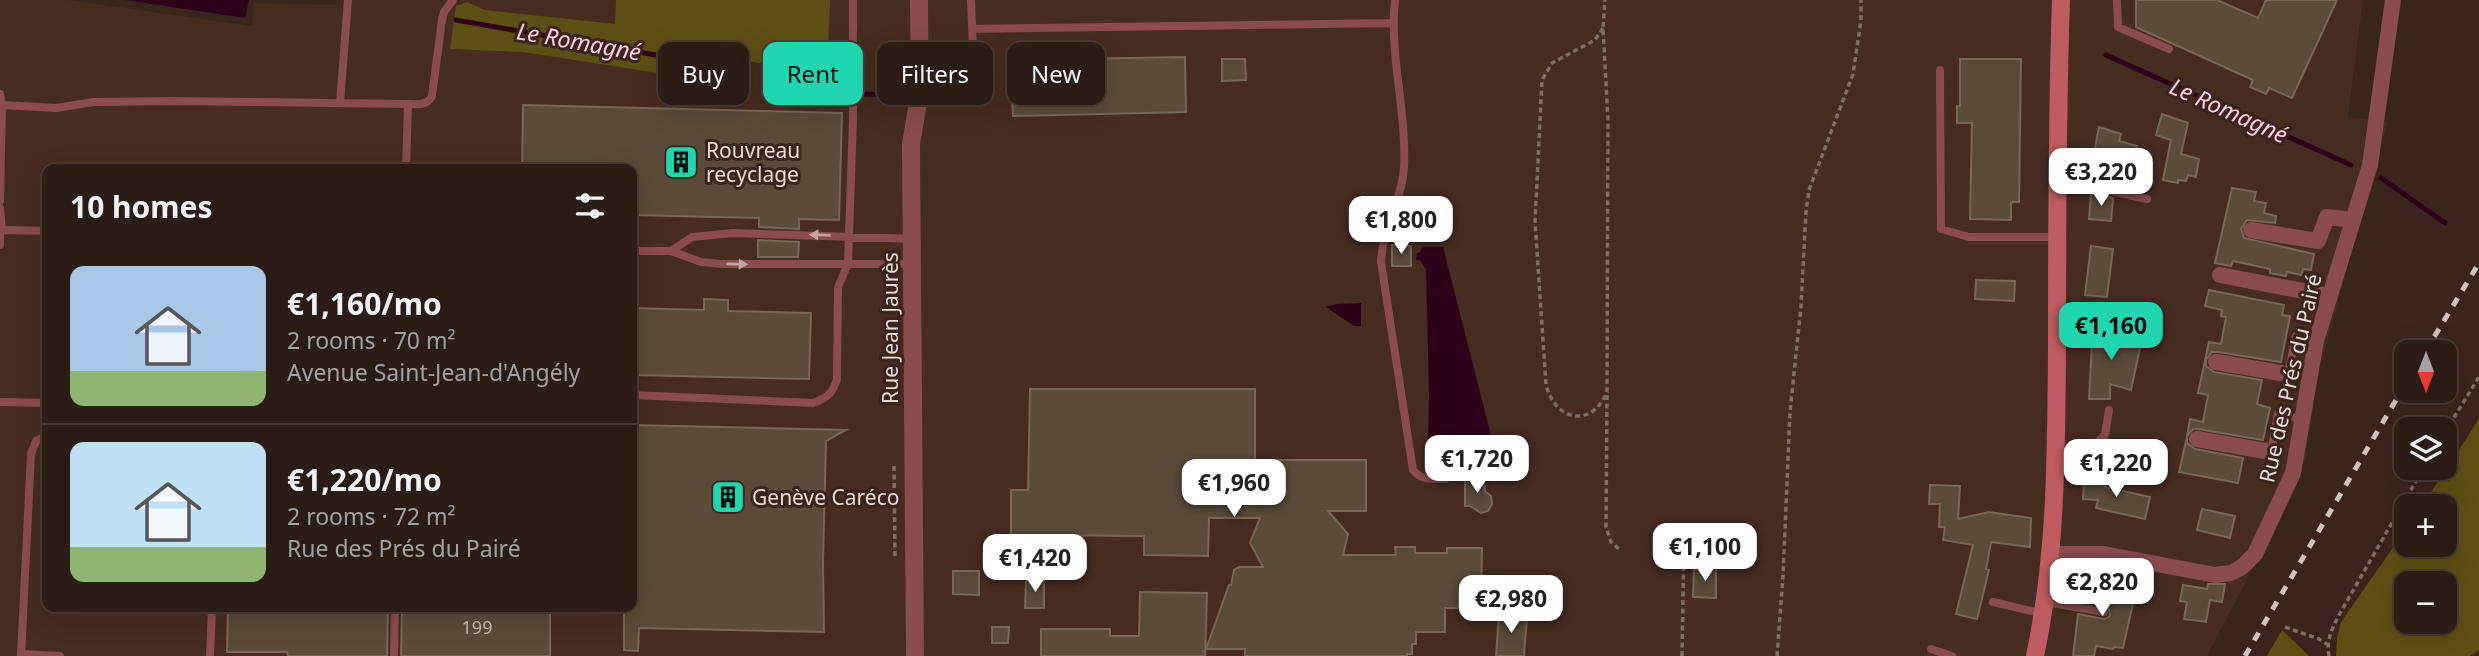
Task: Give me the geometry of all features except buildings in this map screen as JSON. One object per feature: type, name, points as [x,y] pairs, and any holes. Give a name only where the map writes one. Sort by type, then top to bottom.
[{"type":"main road","points":[[2035,656],[2052,554],[2056,453],[2061,0]]},
{"type":"street","name":"Rue Jean Jaurès","points":[[915,656],[911,144],[920,90],[919,0]]},
{"type":"street","name":"Rue des Prés du Pairé","points":[[2052,554],[2104,554],[2215,575],[2231,573],[2242,567],[2255,554],[2293,473],[2316,341],[2370,165],[2393,0]]},
{"type":"street","points":[[2251,230],[2318,241],[2327,217],[2353,220]]},
{"type":"street","points":[[2220,275],[2329,296]]},
{"type":"street","points":[[2216,362],[2281,373]]},
{"type":"street","points":[[2197,439],[2264,452]]},
{"type":"lane","points":[[340,103],[348,0]]},
{"type":"lane","points":[[2,105],[56,108],[94,102],[159,101],[424,104],[430,101],[432,96],[442,20],[444,12],[453,0]]},
{"type":"lane","points":[[637,394],[813,403],[825,399],[834,390],[838,286],[848,264],[853,119],[853,0]]},
{"type":"lane","points":[[971,0],[973,42]]},
{"type":"lane","points":[[1395,0],[1393,23],[1404,171],[1382,248],[1381,262],[1413,470],[1424,479],[1446,479]]},
{"type":"lane","points":[[2117,0],[2118,27],[2169,49]]},
{"type":"lane","points":[[972,29],[1393,23]]},
{"type":"lane","points":[[1940,70],[1941,229],[1969,237],[2057,237]]},
{"type":"lane","points":[[0,94],[0,201]]},
{"type":"lane","points":[[405,164],[408,104]]},
{"type":"lane","points":[[2057,182],[2147,199]]},
{"type":"lane","points":[[0,208],[0,245]]},
{"type":"lane","points":[[1,230],[42,232]]},
{"type":"lane","points":[[671,251],[692,237],[710,234],[756,232],[913,239]]},
{"type":"lane","points":[[637,251],[671,251],[701,262],[913,264]]},
{"type":"lane","points":[[2281,373],[2288,374],[2296,336],[2316,341]]},
{"type":"lane","points":[[0,402],[42,403]]},
{"type":"lane","points":[[2056,453],[2086,453],[2105,435],[2109,410]]},
{"type":"lane","points":[[2264,452],[2271,453],[2278,414],[2301,419]]},
{"type":"lane","points":[[42,438],[36,441],[31,454],[21,655],[60,656]]},
{"type":"lane","points":[[1993,601],[2104,612]]},
{"type":"lane","points":[[210,656],[212,612]]},
{"type":"lane","points":[[394,656],[396,612]]},
{"type":"lane","points":[[1931,649],[1952,656]]},
{"type":"path","points":[[1605,0],[1603,28],[1608,120],[1606,527],[1611,542],[1619,549]]},
{"type":"path","points":[[1777,656],[1790,412],[1801,306],[1806,212],[1809,190],[1853,74],[1861,0]]},
{"type":"path","points":[[1603,28],[1595,40],[1561,56],[1545,70],[1539,102],[1535,222],[1546,385],[1549,396],[1563,412],[1582,416],[1597,410],[1607,391]]},
{"type":"path","points":[[2454,417],[2479,377]]},
{"type":"path","points":[[2329,656],[2328,644],[2339,615],[2417,480]]},
{"type":"path","points":[[1682,656],[1684,537]]},
{"type":"path","points":[[2285,627],[2328,644]]},
{"type":"shaded area","points":[[0,0],[67,0],[252,26],[254,3],[336,5],[337,0],[2363,0],[2348,117],[2387,122],[2374,179],[2359,222],[2318,376],[2306,456],[2286,506],[2207,656],[0,656]]},
{"type":"shaded area","points":[[125,0],[249,0],[245,18]]},
{"type":"shaded area","points":[[616,0],[830,0],[828,42],[763,42],[763,64],[749,61],[749,42],[658,42],[658,73],[523,52],[450,49],[456,6],[467,2],[485,10],[615,24]]},
{"type":"shaded area","points":[[1422,247],[1443,247],[1494,447],[1491,453],[1465,440],[1456,441],[1438,453],[1428,451],[1426,270],[1420,260],[1416,260]]},
{"type":"shaded area","points":[[1361,303],[1361,326],[1354,326],[1326,307],[1337,304]]},
{"type":"shaded area","points":[[2479,419],[2479,650],[2470,656],[2336,656],[2341,622],[2394,546],[2394,557],[2457,557],[2457,494],[2430,494],[2439,480],[2457,480],[2457,453]]},
{"type":"shaded area","points":[[2282,630],[2308,655],[2308,656],[2267,656]]},
{"type":"waterway","name":"Le Romagné","points":[[456,20],[658,55]]},
{"type":"waterway","name":"Le Romagné","points":[[2106,55],[2351,165]]},
{"type":"waterway","name":"Le Romagné","points":[[864,94],[877,94]]},
{"type":"waterway","name":"Le Romagné","points":[[2381,178],[2445,223]]},
{"type":"railway","points":[[2432,340],[2479,263]]},
{"type":"railway","points":[[2245,656],[2394,403]]},
{"type":"place","name":"Rouvreau recyclage","points":[[681,162]]},
{"type":"place","name":"Genève Caréco","points":[[728,497]]}]
